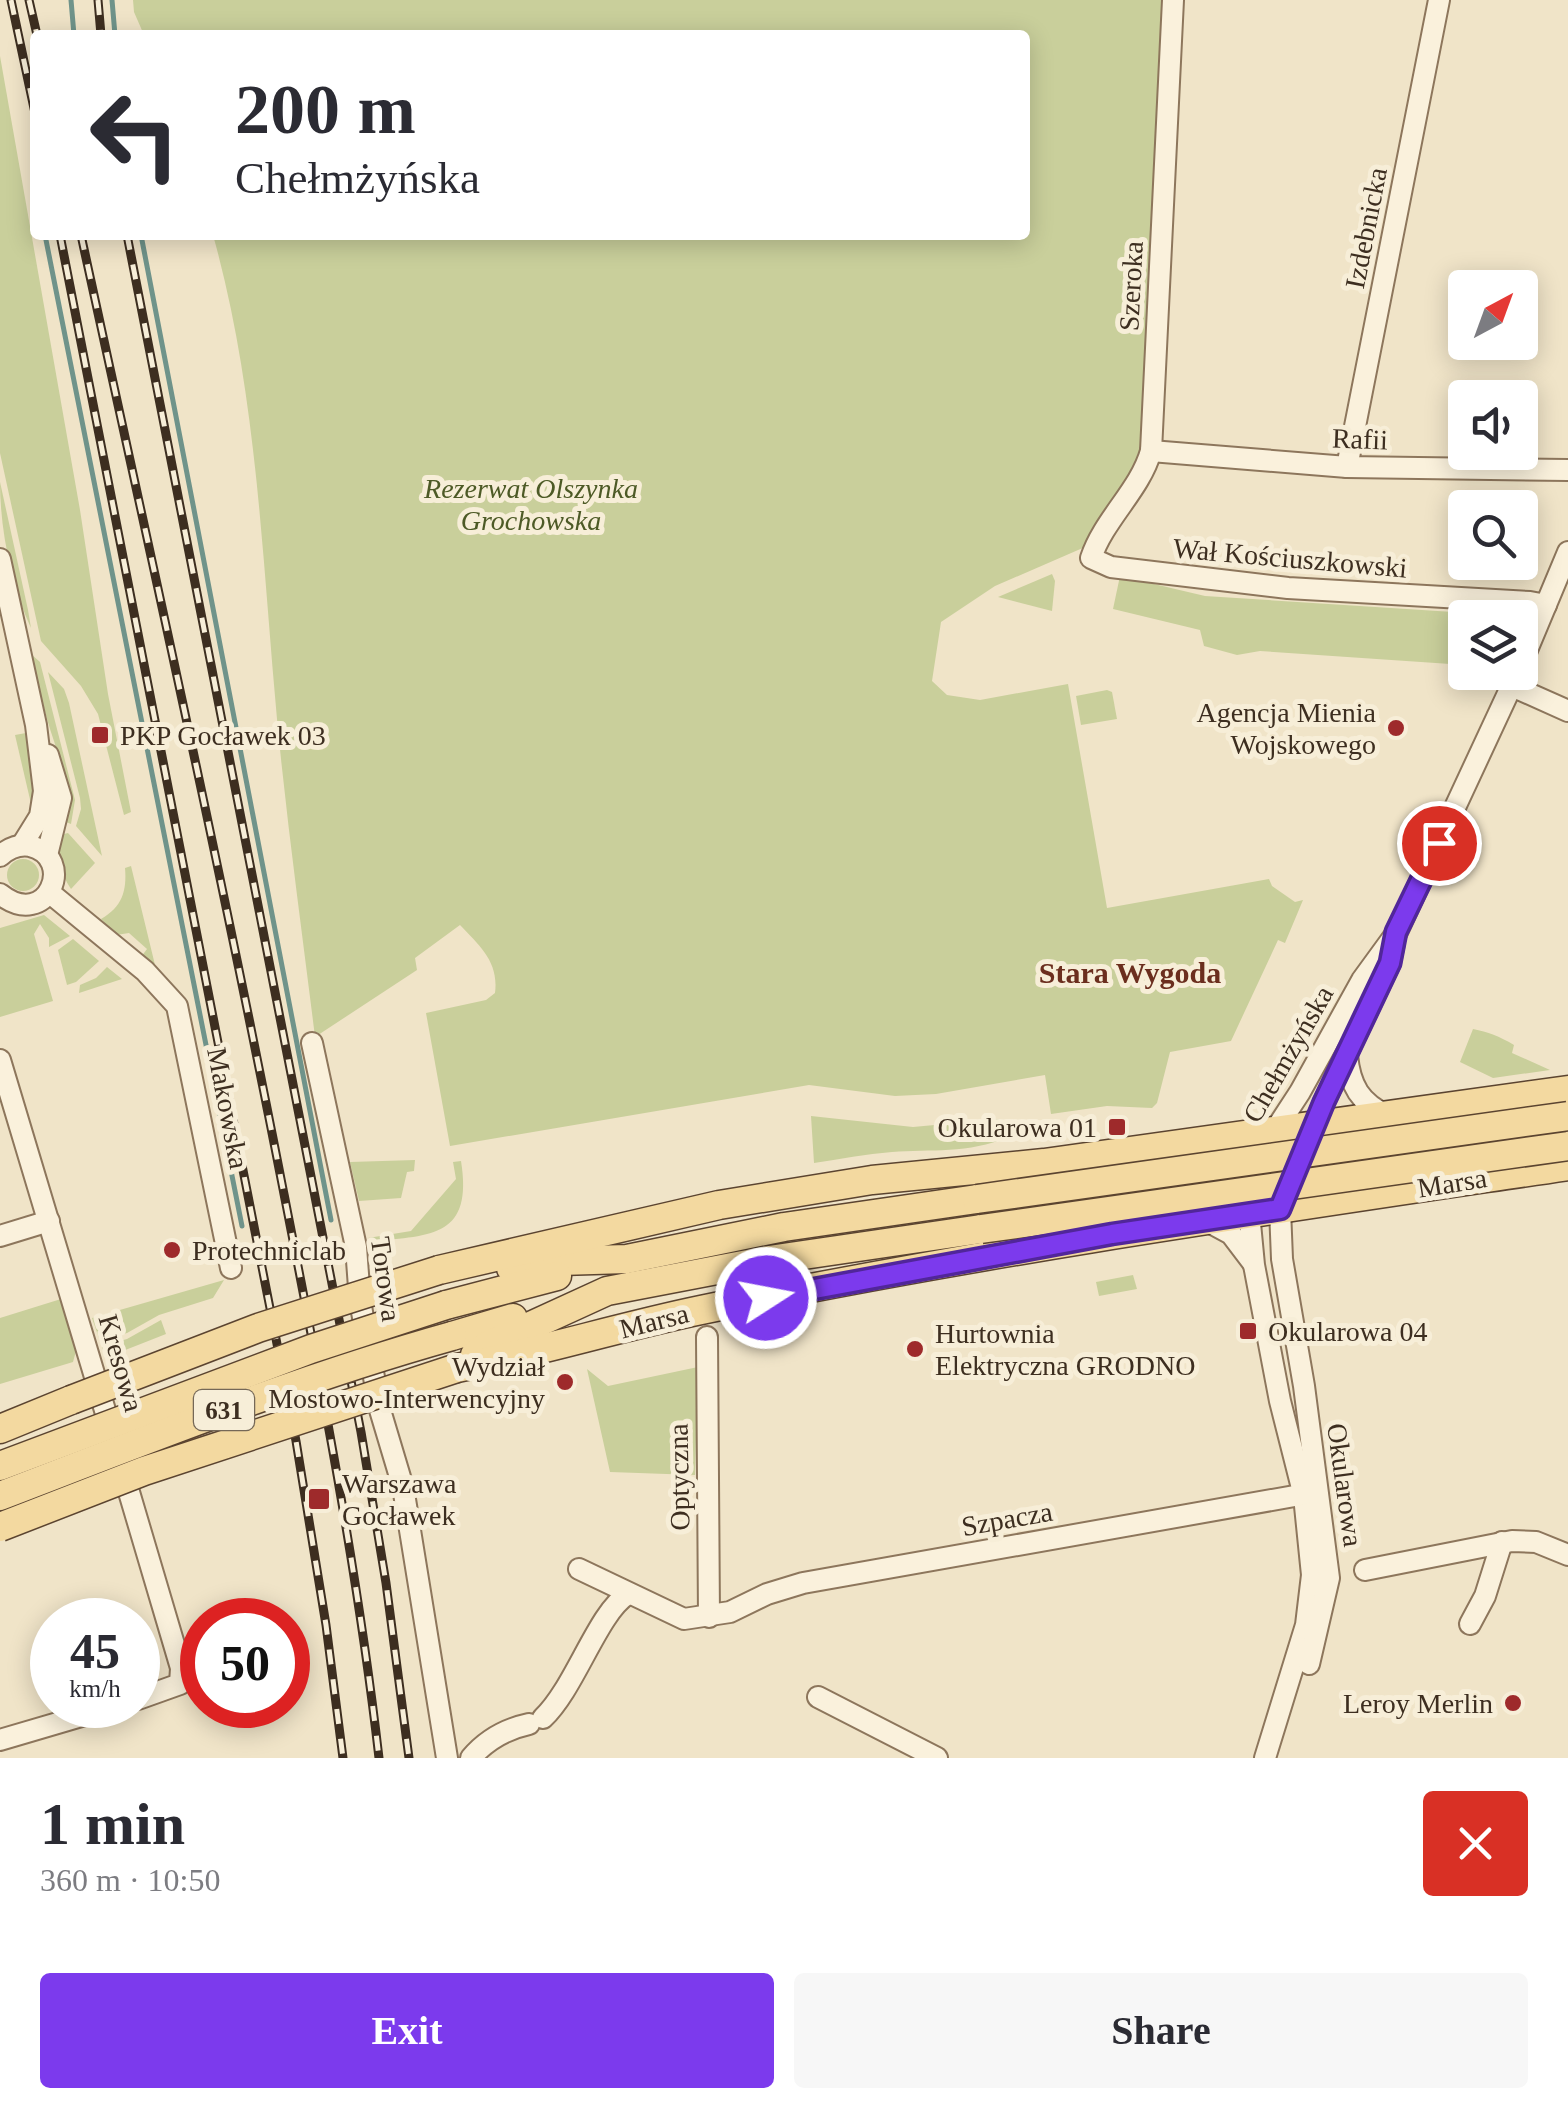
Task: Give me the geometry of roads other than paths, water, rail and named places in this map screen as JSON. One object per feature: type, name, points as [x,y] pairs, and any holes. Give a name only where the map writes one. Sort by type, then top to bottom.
[{"type":"main road","points":[[0,1429],[224,1340],[440,1270],[566,1238],[719,1205],[872,1180],[1044,1163],[1568,1090]]},
{"type":"main road","name":"631","points":[[0,1466],[311,1349],[446,1305],[627,1258],[784,1228],[976,1199],[1568,1116]]},
{"type":"main road","name":"631","points":[[607,1291],[768,1260],[1568,1146]]},
{"type":"main road","name":"Marsa","points":[[0,1527],[144,1472],[457,1368],[699,1310],[1205,1220],[1568,1166]]},
{"type":"main road","points":[[440,1270],[489,1270],[627,1258]]},
{"type":"main road","points":[[457,1368],[489,1345],[607,1291]]},
{"type":"main road","name":"Marsa","points":[[0,1496],[329,1373],[607,1291]]},
{"type":"street","name":"Szeroka","points":[[1091,558],[1098,539],[1146,465],[1151,450],[1172,0]]},
{"type":"street","name":"Izdebnicka","points":[[1347,467],[1439,0]]},
{"type":"street","name":"Rafii","points":[[1151,450],[1347,467],[1568,470]]},
{"type":"street","name":"Chełmżyńska","points":[[1538,624],[1568,552]]},
{"type":"street","name":"Wał Kościuszkowski","points":[[1091,558],[1129,569],[1288,588],[1546,606]]},
{"type":"street","points":[[0,559],[36,725],[44,804],[40,816],[8,850]]},
{"type":"street","name":"Chełmżyńska","points":[[1249,1214],[1262,1157],[1274,1131],[1362,980],[1396,932],[1509,690]]},
{"type":"street","points":[[1538,690],[1568,711]]},
{"type":"street","points":[[36,725],[61,798],[47,855]]},
{"type":"street","points":[[0,895],[13,904],[28,906],[50,892],[54,872],[47,855],[36,848],[8,850]]},
{"type":"street","name":"Makowska","points":[[50,892],[174,1000],[231,1268]]},
{"type":"street","name":"Chełmżyńska","points":[[1280,1209],[1390,963],[1396,932]]},
{"type":"street","name":"Torowa","points":[[312,1043],[356,1247],[360,1301],[380,1410],[403,1487],[448,1758]]},
{"type":"street","points":[[1347,1052],[1348,1071],[1359,1096],[1371,1108],[1388,1116]]},
{"type":"street","name":"Kresowa","points":[[0,1060],[181,1668],[180,1684],[160,1691]]},
{"type":"street","name":"Okularowa","points":[[1280,1209],[1282,1259],[1311,1494]]},
{"type":"street","name":"Okularowa","points":[[1249,1214],[1254,1264],[1280,1400],[1311,1494],[1330,1578],[1321,1625],[1292,1714],[1266,1758]]},
{"type":"street","points":[[1205,1220],[1231,1234],[1254,1264]]},
{"type":"street","points":[[0,1236],[50,1221]]},
{"type":"street","name":"Optyczna","points":[[707,1337],[709,1617]]},
{"type":"street","name":"Szpacza","points":[[709,1617],[804,1583],[1311,1494]]},
{"type":"street","points":[[1479,1548],[1481,1570],[1471,1600],[1470,1624],[1492,1580],[1502,1542]]},
{"type":"street","points":[[1364,1570],[1502,1542],[1536,1542],[1568,1554]]},
{"type":"street","points":[[580,1569],[674,1617],[709,1617]]},
{"type":"street","points":[[472,1758],[499,1734],[536,1721],[560,1700],[613,1607],[628,1594]]},
{"type":"street","points":[[818,1697],[937,1758]]},
{"type":"street","points":[[0,1740],[41,1728]]},
{"type":"waterway","points":[[71,0],[74,30]]},
{"type":"waterway","points":[[112,0],[115,30]]},
{"type":"waterway","points":[[46,240],[242,1226]]},
{"type":"waterway","points":[[142,240],[331,1220]]},
{"type":"railway","points":[[11,0],[30,89]]},
{"type":"railway","points":[[29,0],[36,30]]},
{"type":"railway","points":[[98,0],[101,30]]},
{"type":"railway","points":[[61,240],[296,1441],[343,1758]]},
{"type":"railway","points":[[82,240],[283,1189],[349,1543],[379,1758]]},
{"type":"railway","points":[[128,240],[361,1432],[409,1758]]},
{"type":"place","name":"Agencja Mienia Wojskowego","points":[[1396,728]]},
{"type":"place","name":"PKP Gocławek 03","points":[[100,735]]},
{"type":"place","name":"Okularowa 01","points":[[1117,1127]]},
{"type":"place","name":"Protechniclab","points":[[172,1250]]},
{"type":"place","name":"Okularowa 04","points":[[1248,1331]]},
{"type":"place","name":"Hurtownia Elektryczna GRODNO","points":[[915,1349]]},
{"type":"place","name":"Wydział Mostowo-Interwencyjny","points":[[565,1382]]},
{"type":"place","name":"Warszawa Gocławek","points":[[319,1499]]},
{"type":"place","name":"Leroy Merlin","points":[[1513,1703]]},
{"type":"district","name":"Stara Wygoda","points":[[1130,972]]},
{"type":"park label","name":"Rezerwat Olszynka Grochowska","points":[[531,504]]}]
